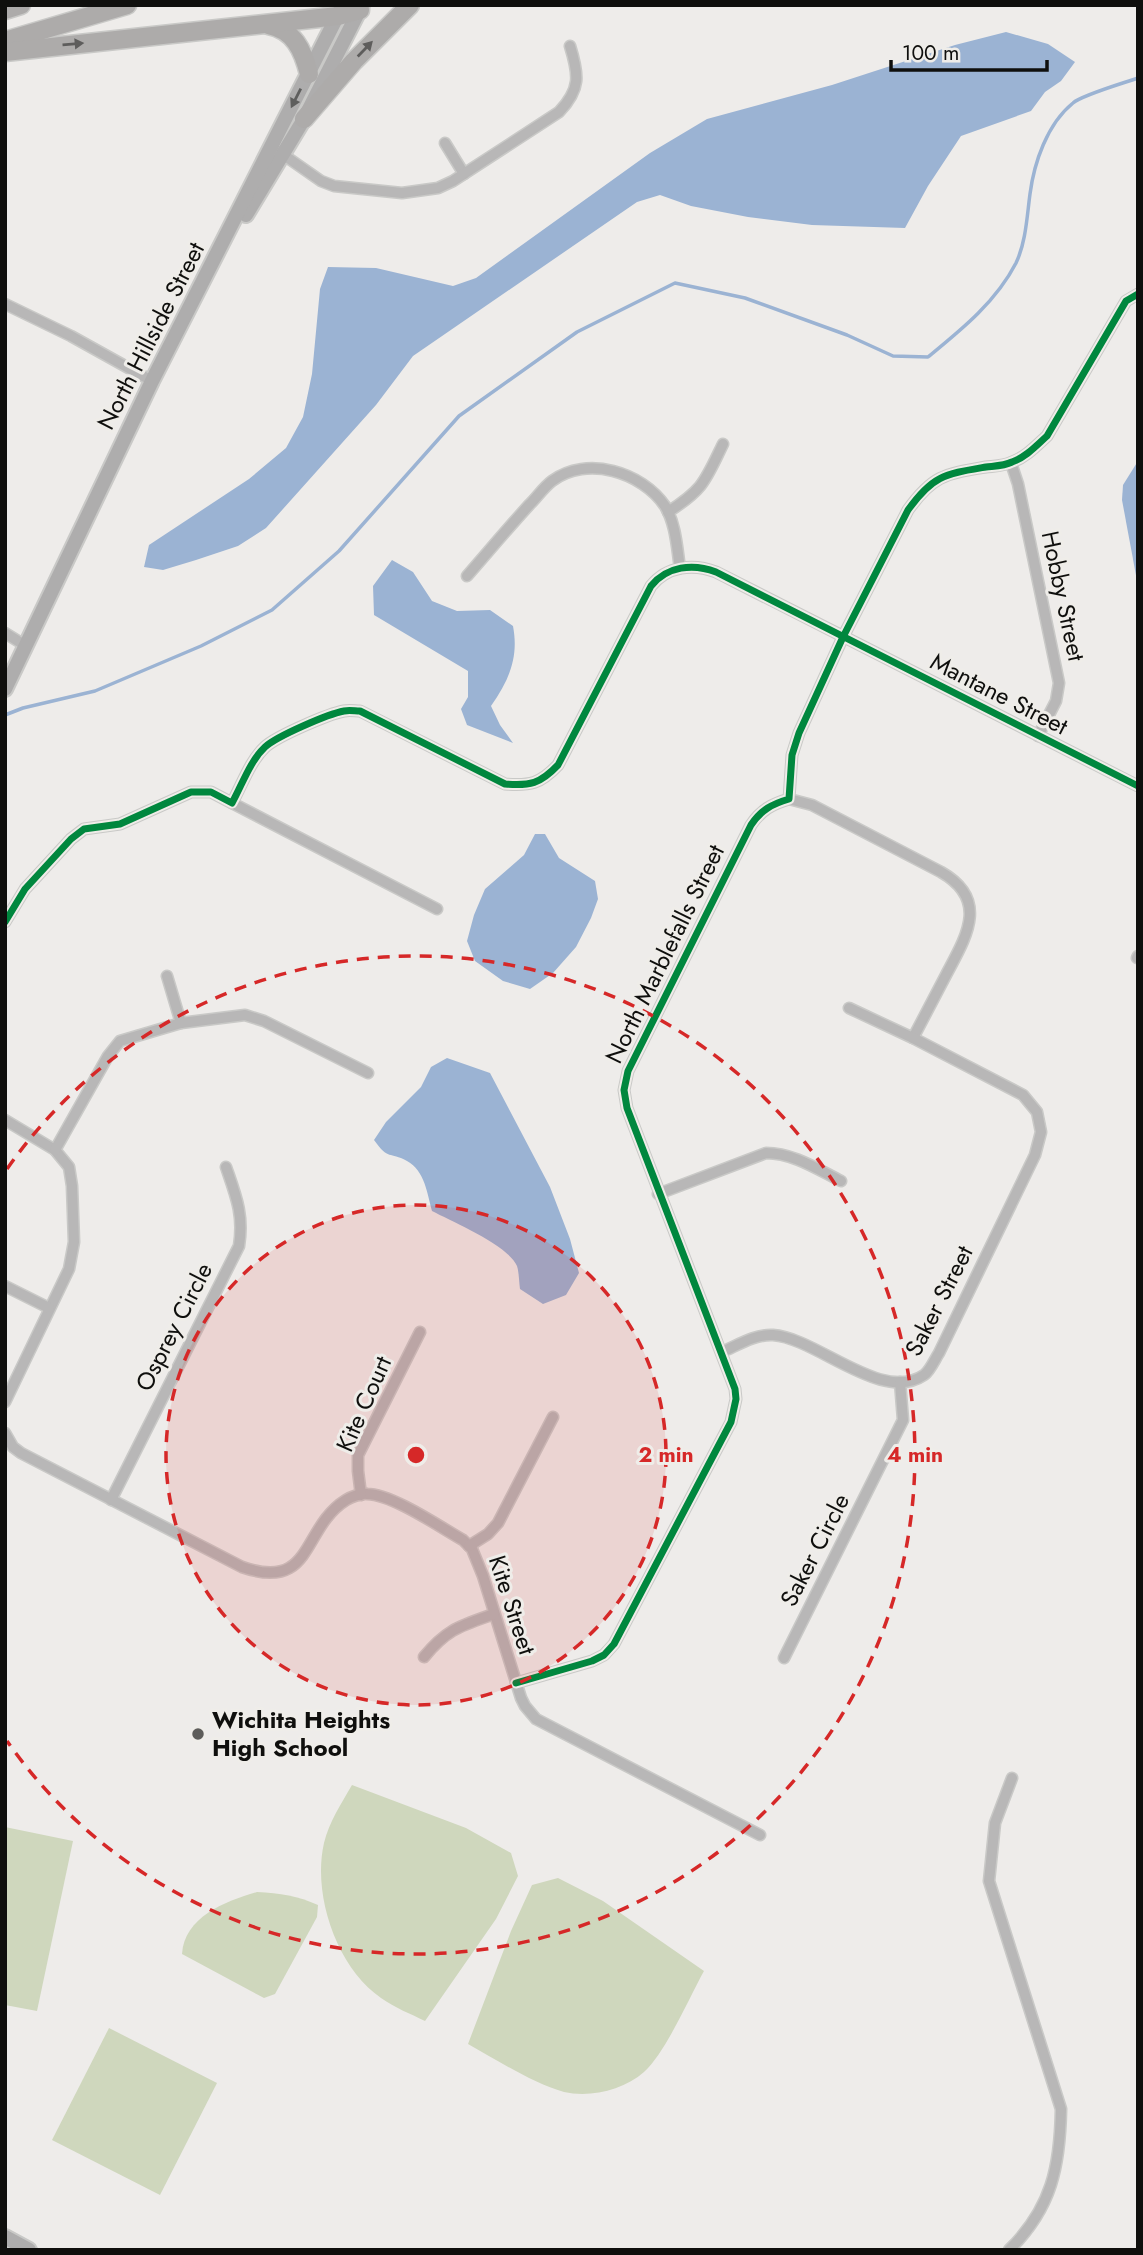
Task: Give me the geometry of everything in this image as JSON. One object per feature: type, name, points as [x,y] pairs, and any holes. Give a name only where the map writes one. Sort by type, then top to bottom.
[{"type":"highway","points":[[5,10],[21,5]]},
{"type":"highway","points":[[5,41],[127,5]]},
{"type":"highway","points":[[304,119],[354,61],[410,5]]},
{"type":"highway","points":[[5,51],[264,24],[351,9]]},
{"type":"highway","points":[[264,24],[282,30],[292,37],[305,57],[309,74]]},
{"type":"main road","points":[[277,151],[304,119],[351,9]]},
{"type":"main road","points":[[277,151],[309,74],[351,9]]},
{"type":"main road","name":"North Hillside Street","points":[[6,687],[152,381],[277,151]]},
{"type":"main road","points":[[5,2237],[29,2250]]},
{"type":"street","points":[[277,151],[321,181],[334,186],[402,193],[438,188],[559,112],[573,94],[577,75],[570,46]]},
{"type":"street","points":[[445,143],[464,174]]},
{"type":"street","points":[[913,1038],[967,933],[970,912],[965,892],[956,881],[942,872],[812,805],[789,800],[791,762],[796,741],[844,637],[908,510],[919,495],[945,474],[1011,463],[1029,453],[1047,436],[1114,318],[1126,302],[1138,294]]},
{"type":"street","points":[[5,304],[71,336],[152,381]]},
{"type":"street","points":[[668,512],[697,491],[707,478],[723,444]]},
{"type":"street","name":"Hobby Street","points":[[1011,463],[1018,484],[1059,684],[1056,701],[1038,736]]},
{"type":"street","points":[[232,803],[265,747],[334,713],[346,710],[360,711],[505,784],[529,785],[540,781],[558,765],[651,586],[659,577],[680,568],[668,512],[653,493],[638,481],[623,474],[605,468],[587,468],[570,472],[552,481],[467,576]]},
{"type":"street","name":"Mantane Street","points":[[680,568],[701,567],[716,572],[1138,786]]},
{"type":"street","points":[[5,633],[26,646]]},
{"type":"street","points":[[5,922],[26,889],[71,839],[84,829],[121,824],[191,792],[211,792],[437,909]]},
{"type":"street","name":"North Marblefalls Street","points":[[516,1684],[598,1658],[609,1650],[618,1639],[731,1422],[736,1399],[735,1390],[624,1099],[626,1074],[751,825],[767,808],[789,800]]},
{"type":"street","points":[[167,976],[181,1023]]},
{"type":"street","name":"Saker Street","points":[[849,1008],[1023,1095],[1037,1112],[1041,1132],[1035,1155],[939,1353],[925,1375],[900,1381]]},
{"type":"street","points":[[55,1150],[108,1056],[120,1041],[181,1023],[245,1015],[264,1021],[368,1073]]},
{"type":"street","points":[[5,1121],[55,1150],[69,1167],[74,1242],[69,1269],[5,1402]]},
{"type":"street","points":[[659,1194],[766,1153],[791,1157],[841,1181]]},
{"type":"street","name":"Osprey Circle","points":[[111,1500],[239,1246],[242,1228],[240,1207],[226,1167]]},
{"type":"street","points":[[5,1286],[49,1308]]},
{"type":"street","name":"Kite Court","points":[[361,1495],[358,1455],[420,1332]]},
{"type":"street","points":[[722,1352],[758,1336],[783,1336],[882,1381],[900,1381]]},
{"type":"street","name":"Saker Circle","points":[[784,1658],[903,1420],[900,1381]]},
{"type":"street","points":[[469,1546],[488,1534],[498,1523],[553,1417]]},
{"type":"street","points":[[5,1433],[13,1447],[21,1454],[242,1567],[257,1572],[272,1574],[286,1571],[300,1560],[334,1509],[352,1497],[361,1495]]},
{"type":"street","name":"Kite Street","points":[[361,1495],[367,1494],[395,1502],[469,1546],[483,1576],[516,1684],[525,1706],[536,1719],[760,1835]]},
{"type":"street","points":[[424,1657],[437,1641],[453,1629],[494,1614]]},
{"type":"street","points":[[1009,2250],[1035,2217],[1052,2184],[1061,2140],[1061,2109],[989,1881],[995,1823],[1012,1778]]},
{"type":"green space","points":[[352,1785],[466,1828],[511,1853],[518,1876],[496,1919],[425,2021],[386,2002],[365,1985],[340,1949],[325,1907],[321,1863],[324,1843],[332,1820]]},
{"type":"green space","points":[[5,1827],[73,1841],[37,2011],[5,2005]]},
{"type":"green space","points":[[558,1878],[603,1901],[704,1971],[661,2052],[636,2078],[606,2091],[574,2094],[552,2088],[515,2071],[468,2044],[511,1931],[532,1885]]},
{"type":"green space","points":[[257,1892],[289,1896],[318,1905],[317,1917],[275,1994],[264,1998],[182,1954],[190,1930],[198,1920],[232,1900]]},
{"type":"green space","points":[[109,2028],[217,2083],[160,2195],[52,2140]]},
{"type":"water","points":[[1006,32],[1048,44],[1075,62],[1061,81],[1045,92],[1031,111],[961,136],[928,186],[905,228],[812,225],[748,217],[691,206],[660,195],[637,202],[413,356],[376,405],[266,528],[238,546],[196,560],[163,570],[144,567],[149,545],[249,479],[286,448],[303,417],[312,374],[320,289],[328,267],[376,268],[453,286],[476,278],[650,153],[707,119],[832,85],[955,45]]},
{"type":"water","points":[[1138,461],[1138,586],[1122,500],[1123,485]]},
{"type":"water","points":[[392,560],[413,572],[432,601],[457,611],[490,610],[513,626],[515,648],[511,668],[491,706],[513,743],[467,725],[461,709],[468,697],[468,671],[374,615],[373,586]]},
{"type":"water","points":[[535,834],[545,834],[559,858],[595,881],[598,899],[576,947],[553,973],[530,989],[503,981],[475,961],[467,941],[485,889],[524,855]]},
{"type":"water","points":[[447,1058],[490,1073],[550,1187],[570,1239],[579,1273],[566,1295],[543,1304],[520,1289],[518,1268],[512,1258],[492,1242],[432,1211],[418,1170],[407,1161],[386,1153],[374,1140],[386,1122],[421,1087],[431,1067]]},
{"type":"waterway","points":[[5,715],[23,708],[95,691],[201,646],[272,610],[339,551],[459,416],[577,332],[675,283],[745,298],[847,335],[893,356],[928,357],[988,303],[1016,263],[1024,238],[1035,170],[1043,145],[1056,122],[1078,100],[1138,78]]},
{"type":"cycle path","points":[[516,1683],[592,1661],[604,1655],[614,1644],[731,1422],[736,1399],[735,1389],[627,1108],[624,1090],[628,1071],[751,825],[767,808],[789,799],[792,755],[799,733],[843,637],[908,510],[925,490],[941,478],[1017,460],[1047,436],[1126,301],[1138,294]]},
{"type":"cycle path","points":[[5,922],[25,889],[71,839],[84,829],[120,824],[191,792],[211,792],[232,803],[251,766],[265,747],[291,732],[337,713],[360,711],[505,784],[521,785],[540,780],[558,765],[651,586],[665,574],[681,568],[716,572],[1138,786]]},
{"type":"place","name":"Wichita Heights High School","points":[[198,1734]]}]
